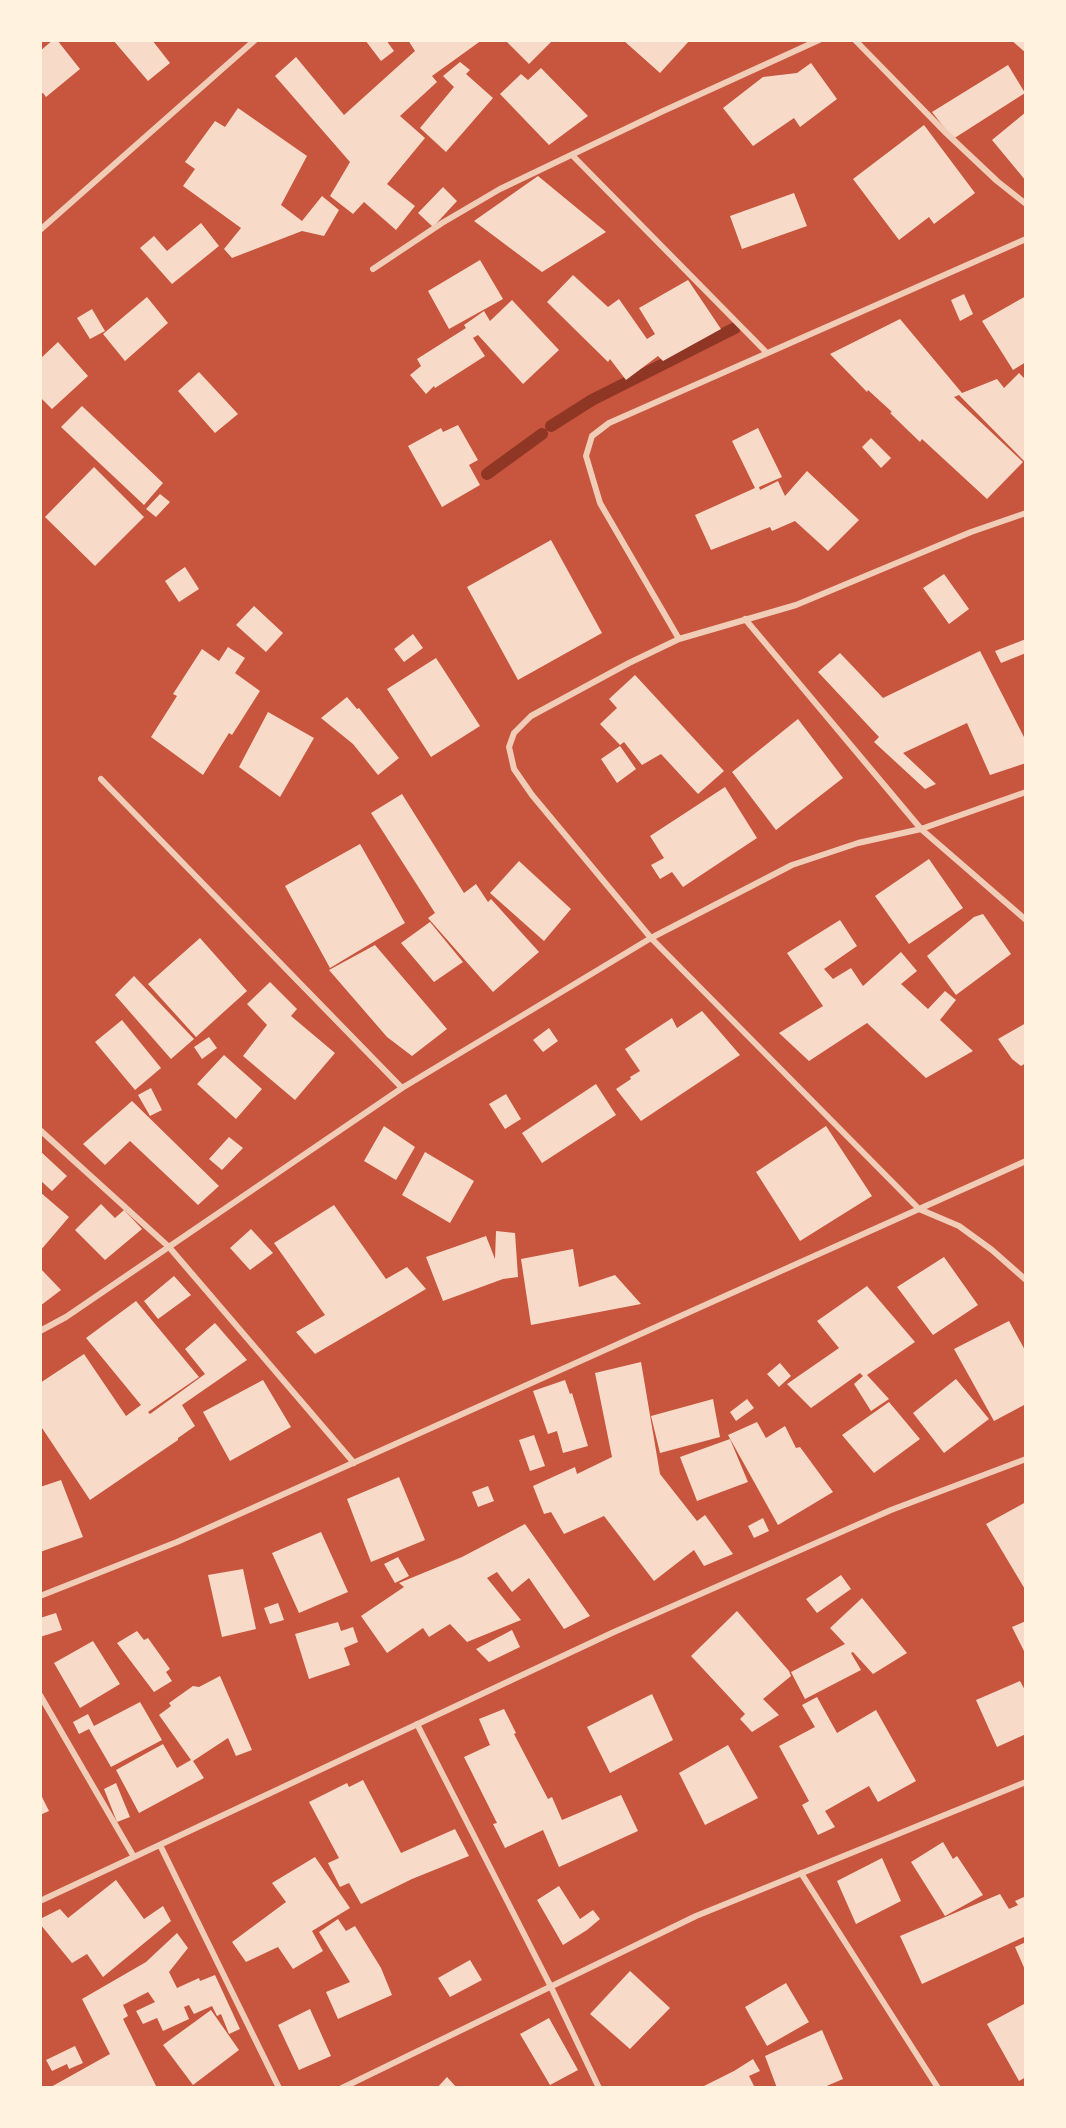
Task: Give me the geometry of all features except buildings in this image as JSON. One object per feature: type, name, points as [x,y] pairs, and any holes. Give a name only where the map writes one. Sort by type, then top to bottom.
[{"type":"street","points":[[40,230],[255,40]]},
{"type":"street","points":[[373,269],[442,223],[500,189],[660,112],[819,40]]},
{"type":"street","points":[[855,40],[944,131],[997,181],[1026,204]]},
{"type":"street","points":[[572,155],[767,353]]},
{"type":"street","points":[[679,639],[600,502],[586,456],[592,436],[609,423],[1026,239]]},
{"type":"street","points":[[1026,513],[971,532],[796,605],[679,639],[531,716],[514,733],[509,747],[514,769],[532,795],[651,938],[919,1209],[959,1226],[992,1250],[1026,1280]]},
{"type":"street","points":[[745,619],[921,829],[1026,920]]},
{"type":"street","points":[[100,779],[402,1088]]},
{"type":"street","points":[[40,1331],[66,1317],[402,1088],[651,938],[792,865],[858,843],[921,829],[1026,792]]},
{"type":"street","points":[[40,1130],[169,1247],[354,1463]]},
{"type":"street","points":[[40,1596],[177,1542],[1026,1161]]},
{"type":"street","points":[[40,1901],[614,1632],[880,1514],[1026,1459]]},
{"type":"street","points":[[40,1695],[134,1857]]},
{"type":"street","points":[[417,1724],[551,1987],[599,2088]]},
{"type":"street","points":[[342,2088],[696,1916],[1026,1782]]},
{"type":"street","points":[[160,1845],[279,2088]]},
{"type":"street","points":[[801,1874],[938,2088]]},
{"type":"waterway","points":[[551,426],[592,400],[735,328]]},
{"type":"waterway","points":[[487,474],[542,434]]}]
